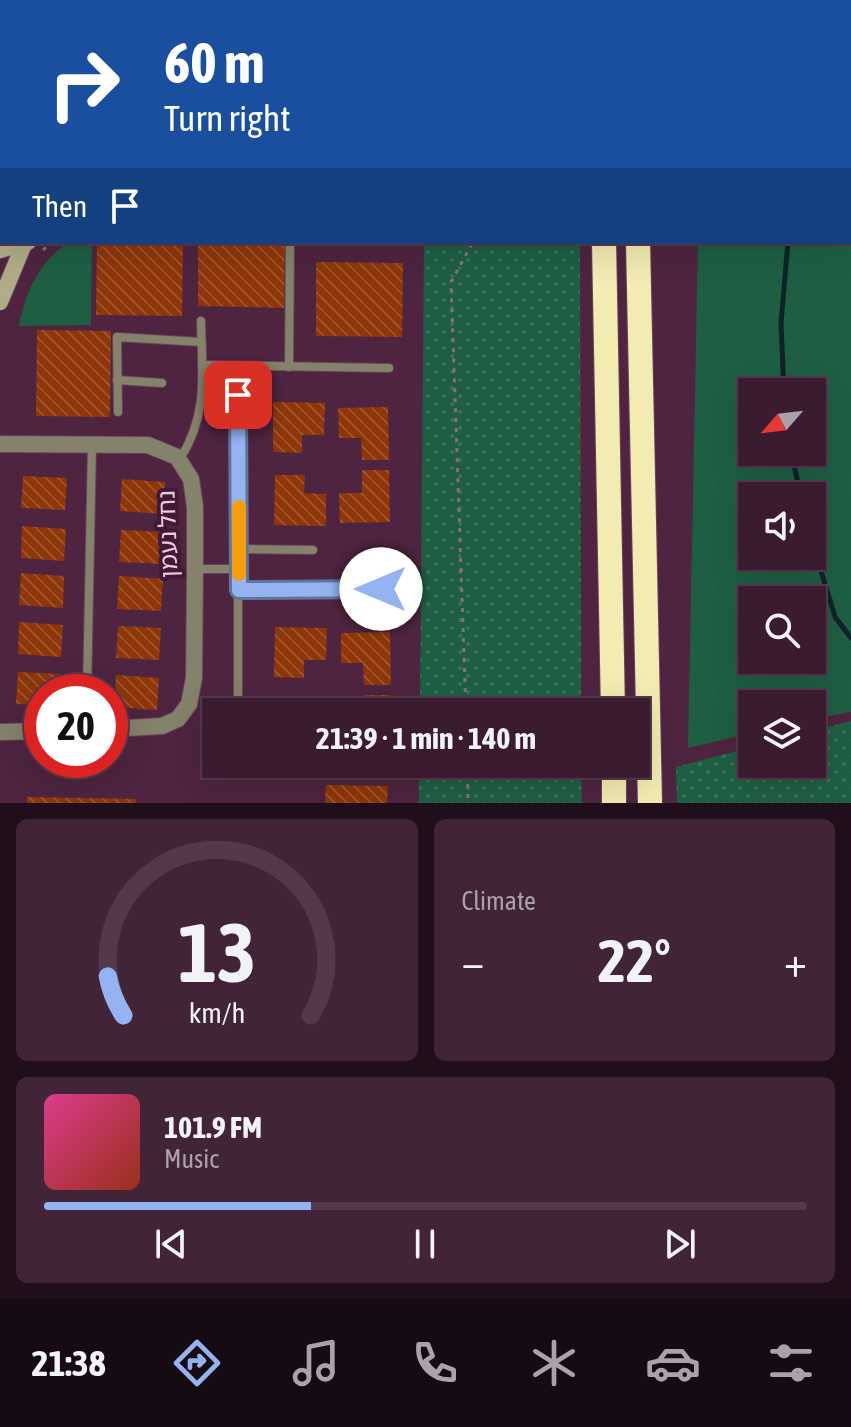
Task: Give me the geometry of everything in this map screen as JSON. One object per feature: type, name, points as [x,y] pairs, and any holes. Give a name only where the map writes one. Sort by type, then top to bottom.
[{"type":"highway","points":[[604,244],[613,698]]},
{"type":"highway","points":[[638,244],[650,803]]},
{"type":"highway","points":[[614,778],[614,803]]},
{"type":"street","points":[[0,250],[22,244]]},
{"type":"street","points":[[0,302],[26,244]]},
{"type":"street","name":"נחל נעמן","points":[[0,444],[148,445],[179,460],[191,479],[195,498],[195,569],[194,678],[189,704],[178,719],[162,726],[128,728]]},
{"type":"street","points":[[0,732],[24,731]]},
{"type":"lane","points":[[289,367],[290,244]]},
{"type":"lane","points":[[179,460],[199,423],[201,321]]},
{"type":"lane","points":[[118,412],[117,337],[201,342]]},
{"type":"lane","points":[[202,365],[389,368]]},
{"type":"lane","points":[[117,380],[162,383]]},
{"type":"lane","points":[[238,395],[238,698]]},
{"type":"lane","points":[[87,674],[92,443]]},
{"type":"lane","points":[[239,549],[313,550]]},
{"type":"lane","points":[[195,569],[239,569]]},
{"type":"lane","points":[[239,590],[381,589]]},
{"type":"path","points":[[466,698],[451,282],[472,244]]},
{"type":"path","points":[[467,778],[468,803]]},
{"type":"green space","points":[[66,244],[92,244],[91,325],[19,326],[35,278]]},
{"type":"green space","points":[[424,244],[580,244],[581,698],[420,698]]},
{"type":"green space","points":[[698,244],[851,244],[851,712],[826,716],[826,690],[738,690],[738,736],[688,748]]},
{"type":"green space","points":[[851,721],[851,803],[677,803],[676,767],[738,751],[738,778],[826,778],[826,727]]},
{"type":"green space","points":[[419,778],[581,778],[582,803],[419,803]]},
{"type":"building","points":[[97,244],[183,244],[182,316],[96,315]]},
{"type":"building","points":[[198,244],[285,244],[284,308],[198,306]]},
{"type":"building","points":[[316,262],[403,263],[402,337],[316,336]]},
{"type":"building","points":[[37,330],[111,331],[110,417],[36,416]]},
{"type":"building","points":[[273,402],[325,403],[324,435],[302,435],[302,453],[273,452]]},
{"type":"building","points":[[388,407],[389,460],[362,460],[361,438],[339,438],[338,408]]},
{"type":"building","points":[[362,470],[389,470],[390,522],[340,523],[339,493],[362,493]]},
{"type":"building","points":[[275,475],[305,475],[304,493],[326,494],[326,526],[274,525]]},
{"type":"building","points":[[23,476],[67,478],[65,510],[21,508]]},
{"type":"building","points":[[122,479],[165,482],[163,514],[120,511]]},
{"type":"building","points":[[22,526],[66,529],[64,561],[21,558]]},
{"type":"building","points":[[121,530],[164,532],[162,564],[119,562]]},
{"type":"building","points":[[21,573],[64,576],[63,608],[19,605]]},
{"type":"building","points":[[119,576],[163,579],[161,611],[117,609]]},
{"type":"building","points":[[19,622],[63,625],[61,657],[18,654]]},
{"type":"building","points":[[118,626],[161,628],[159,660],[116,658]]},
{"type":"building","points":[[275,627],[327,628],[326,660],[304,660],[304,678],[274,677]]},
{"type":"building","points":[[390,632],[391,685],[364,685],[363,663],[341,663],[341,633]]},
{"type":"building","points":[[18,672],[61,674],[24,674],[24,704],[16,704]]},
{"type":"building","points":[[128,676],[159,678],[157,710],[128,708]]},
{"type":"building","points":[[364,695],[391,695],[391,698],[364,698]]},
{"type":"building","points":[[326,785],[388,786],[387,803],[325,803]]},
{"type":"building","points":[[27,797],[136,799],[136,803],[27,803]]},
{"type":"waterway","points":[[783,378],[781,323],[788,244]]},
{"type":"waterway","points":[[794,466],[798,482]]},
{"type":"waterway","points":[[821,570],[835,617],[851,638]]},
{"type":"slow traffic","points":[[239,507],[239,574]]},
{"type":"route","points":[[238,395],[239,590],[381,589]]}]
